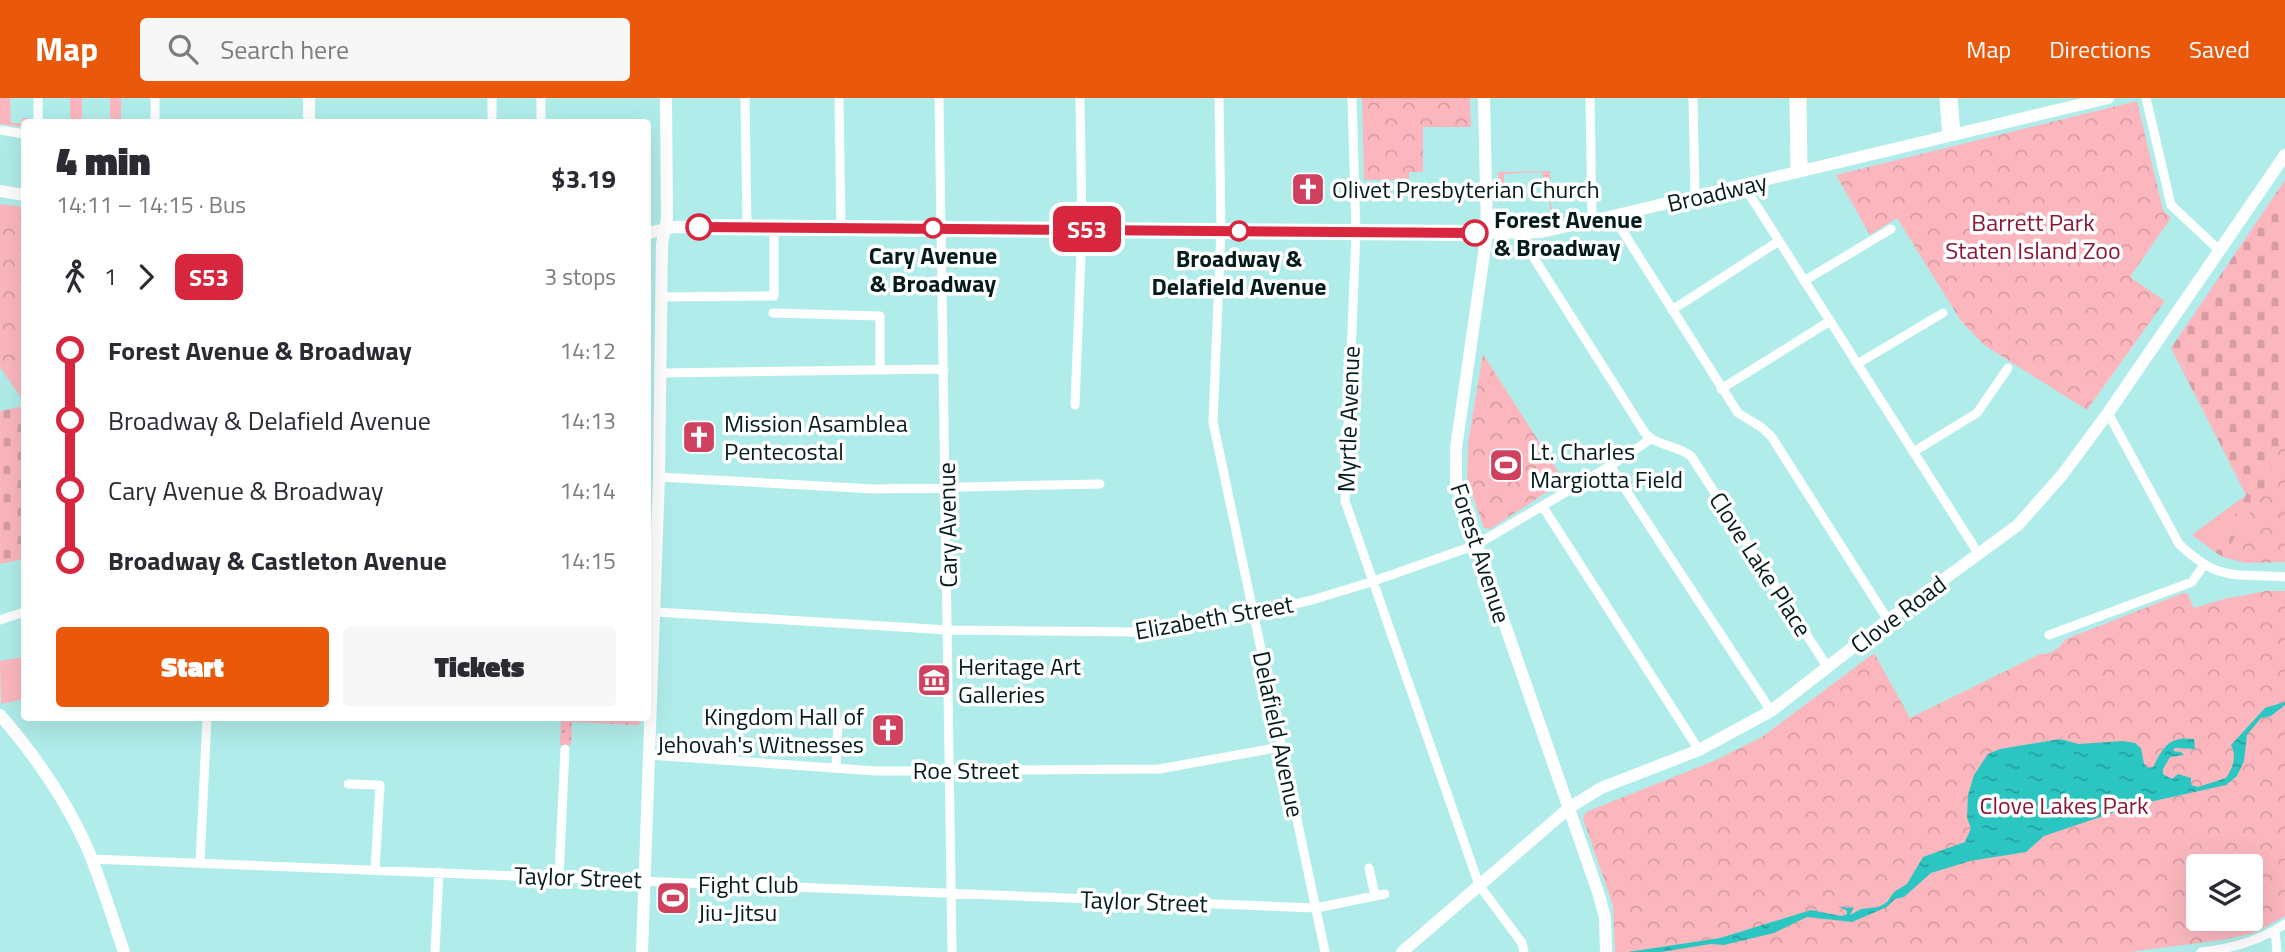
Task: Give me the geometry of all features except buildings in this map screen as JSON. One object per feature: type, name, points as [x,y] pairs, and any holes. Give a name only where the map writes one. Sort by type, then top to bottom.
[{"type":"street","points":[[38,98],[38,119]]},
{"type":"street","points":[[155,98],[155,119]]},
{"type":"street","points":[[309,98],[309,119]]},
{"type":"street","points":[[492,98],[492,119]]},
{"type":"street","points":[[541,98],[541,119]]},
{"type":"street","points":[[651,665],[656,611],[652,567],[660,477],[662,244],[667,219],[666,98]]},
{"type":"street","points":[[745,98],[747,227]]},
{"type":"street","points":[[839,98],[841,228]]},
{"type":"street","name":"Cary Avenue","points":[[939,98],[952,952]]},
{"type":"street","points":[[1075,405],[1082,229],[1080,98]]},
{"type":"street","name":"Delafield Avenue","points":[[1219,98],[1222,230],[1213,422],[1325,952]]},
{"type":"street","name":"Myrtle Avenue","points":[[1353,98],[1356,232],[1345,501],[1371,582],[1479,885],[1522,943],[1524,952]]},
{"type":"street","name":"Forest Avenue","points":[[1484,98],[1487,233],[1455,467],[1456,484],[1605,917],[1606,952]]},
{"type":"street","points":[[1590,98],[1592,221]]},
{"type":"street","points":[[1693,98],[1695,197]]},
{"type":"street","points":[[1794,98],[1799,173]]},
{"type":"street","points":[[1799,173],[1802,98]]},
{"type":"street","points":[[1944,98],[1951,136]]},
{"type":"street","points":[[1951,136],[1953,98]]},
{"type":"street","name":"Broadway","points":[[651,232],[675,227],[1541,232],[2108,98]]},
{"type":"street","points":[[2146,98],[2171,205],[2219,250]]},
{"type":"street","points":[[0,130],[21,134]]},
{"type":"street","name":"Clove Road","points":[[1402,952],[1569,808],[1601,788],[1699,750],[1771,711],[2018,524],[2062,475],[2108,413],[2285,155]]},
{"type":"street","points":[[1744,186],[1978,553]]},
{"type":"street","points":[[0,191],[21,194]]},
{"type":"street","points":[[1613,216],[1738,413],[1762,427],[1771,436],[1888,620]]},
{"type":"street","points":[[662,297],[774,296],[774,228]]},
{"type":"street","points":[[1804,281],[1891,229]]},
{"type":"street","points":[[1518,233],[1651,439]]},
{"type":"street","points":[[1672,310],[1779,241]]},
{"type":"street","points":[[773,313],[880,316],[880,370]]},
{"type":"street","points":[[1857,364],[1943,313]]},
{"type":"street","points":[[1721,388],[1830,321]]},
{"type":"street","points":[[1913,452],[1977,413],[2008,368]]},
{"type":"street","points":[[662,373],[944,369]]},
{"type":"street","points":[[2108,413],[2179,544],[2204,565],[2229,575],[2285,577]]},
{"type":"street","name":"Elizabeth Street","points":[[656,611],[948,630],[1138,632],[1253,613],[1312,600],[1476,545],[1543,507],[1651,439]]},
{"type":"street","name":"Clove Lake Place","points":[[1651,439],[1670,444],[1691,456],[1828,668]]},
{"type":"street","points":[[1610,466],[1771,711]]},
{"type":"street","points":[[660,477],[874,489],[1101,484]]},
{"type":"street","points":[[1543,507],[1699,750]]},
{"type":"street","points":[[2049,635],[2192,582],[2204,565]]},
{"type":"street","points":[[0,620],[21,613]]},
{"type":"street","points":[[0,715],[26,744],[72,817],[91,859],[124,952]]},
{"type":"street","points":[[200,863],[207,721]]},
{"type":"street","points":[[642,952],[650,721]]},
{"type":"street","points":[[836,768],[838,724],[853,724]]},
{"type":"street","name":"Roe Street","points":[[650,755],[876,771],[1159,769],[1281,747]]},
{"type":"street","points":[[559,877],[565,748]]},
{"type":"street","points":[[348,783],[380,785],[375,870]]},
{"type":"street","name":"Taylor Street","points":[[91,859],[1316,908],[1380,895],[1369,868]]},
{"type":"street","points":[[435,952],[439,872]]},
{"type":"street","points":[[2202,952],[2225,949],[2275,931],[2285,924]]},
{"type":"street","points":[[2275,931],[2277,952]]},
{"type":"green space","points":[[0,98],[10,98],[11,123],[21,123],[21,127],[0,124]]},
{"type":"green space","points":[[70,98],[82,98],[82,119],[70,119]]},
{"type":"green space","points":[[110,98],[121,98],[121,119],[110,119]]},
{"type":"green space","points":[[1362,98],[1470,98],[1471,127],[1423,127],[1423,172],[1409,172],[1409,180],[1364,180]]},
{"type":"green space","name":"Barrett Park Staten Island Zoo","points":[[2137,101],[2163,210],[2171,218],[2130,277],[2165,301],[2087,410],[1984,345],[1961,321],[1897,218],[1870,235],[1836,175]]},
{"type":"green space","points":[[1550,171],[1552,219],[1543,221],[1543,216],[1550,213],[1549,179],[1543,179],[1542,172],[1504,174],[1504,183],[1498,183],[1498,172]]},
{"type":"green space","points":[[2285,180],[2285,443],[2273,459],[2270,480],[2223,557],[2215,552],[2246,495],[2171,348]]},
{"type":"green space","points":[[0,204],[21,207],[21,398],[0,367]]},
{"type":"green space","points":[[1499,209],[1505,209],[1505,215],[1537,215],[1538,222],[1504,222],[1499,217]]},
{"type":"green space","points":[[1483,354],[1564,481],[1490,529],[1484,528],[1467,480],[1468,443]]},
{"type":"green space","points":[[21,407],[21,560],[0,564],[0,411]]},
{"type":"green space","points":[[2285,443],[2285,562],[2245,563],[2223,557],[2270,480],[2273,459]]},
{"type":"green space","points":[[2246,495],[2215,552],[2192,535]]},
{"type":"green space","name":"Clove Lakes Park","points":[[2266,591],[2285,591],[2285,916],[2263,928],[2263,854],[2186,854],[2186,931],[2258,931],[2221,940],[2130,952],[1615,952],[1613,906],[1583,818],[1586,812],[1716,760],[1762,737],[1874,653],[1910,718],[2040,654],[2052,652],[2066,639],[2183,593],[2188,594],[2194,608]]},
{"type":"green space","points":[[21,658],[21,700],[1,704],[0,661]]},
{"type":"green space","points":[[561,721],[640,721],[639,725],[572,722],[571,745],[560,745]]},
{"type":"water","points":[[2285,702],[2285,705],[2271,716],[2261,718],[2247,735],[2244,761],[2237,776],[2226,785],[2136,805],[2044,836],[2026,852],[1970,861],[1931,873],[1904,897],[1852,922],[1807,917],[1774,933],[1724,945],[1711,944],[1661,952],[1628,952],[1720,938],[1811,910],[1841,916],[1847,914],[1847,911],[1838,906],[1854,907],[1850,915],[1861,909],[1879,907],[1907,884],[1923,857],[1965,842],[1971,828],[1967,818],[1968,795],[1974,775],[1988,754],[2000,749],[2060,739],[2079,744],[2123,741],[2135,743],[2141,748],[2144,764],[2148,768],[2153,767],[2168,744],[2179,739],[2194,739],[2195,749],[2175,748],[2173,751],[2184,755],[2170,757],[2163,774],[2172,779],[2178,774],[2191,778],[2191,785],[2198,787],[2226,778],[2233,762],[2231,745],[2265,708]]},
{"type":"bus line","name":"S53","points":[[699,227],[1475,233]]},
{"type":"place","name":"Olivet Presbyterian Church","points":[[1308,189]]},
{"type":"place","name":"Cary Avenue & Broadway","points":[[933,228]]},
{"type":"place","name":"Broadway & Delafield Avenue","points":[[1239,231]]},
{"type":"place","name":"Forest Avenue & Broadway","points":[[1475,233]]},
{"type":"place","name":"Mission Asamblea Pentecostal","points":[[699,437]]},
{"type":"place","name":"Lt. Charles Margiotta Field","points":[[1506,465]]},
{"type":"place","name":"Heritage Art Galleries","points":[[934,680]]},
{"type":"place","name":"Kingdom Hall of Jehovah's Witnesses","points":[[888,730]]},
{"type":"place","name":"Fight Club Jiu-Jitsu","points":[[673,898]]}]
